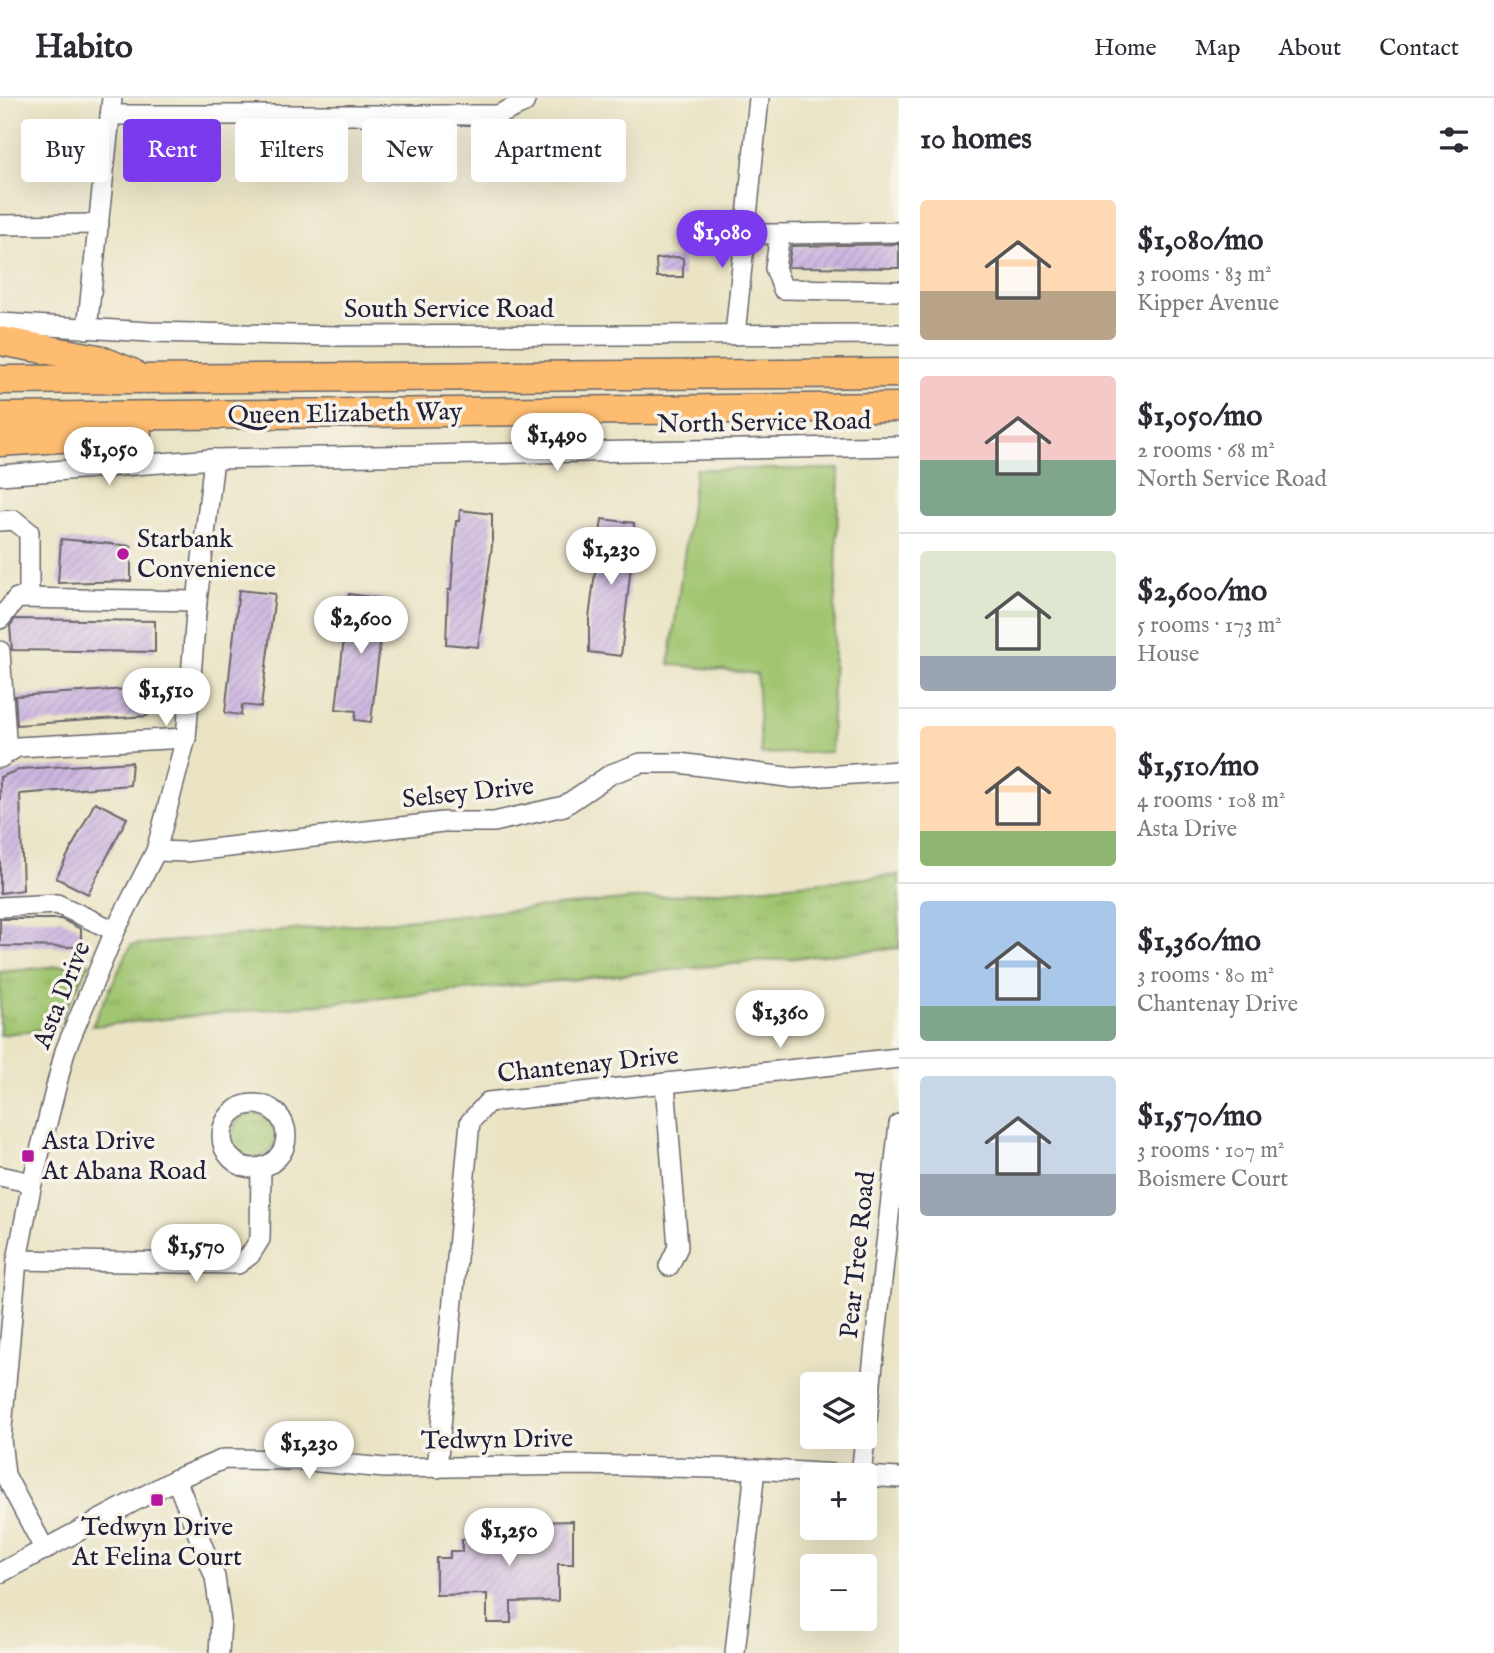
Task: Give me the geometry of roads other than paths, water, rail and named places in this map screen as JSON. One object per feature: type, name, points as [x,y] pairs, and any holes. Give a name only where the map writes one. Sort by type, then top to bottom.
[{"type":"highway","points":[[0,341],[98,359],[141,377]]},
{"type":"highway","name":"Queen Elizabeth Way","points":[[0,380],[899,373]]},
{"type":"highway","name":"Queen Elizabeth Way","points":[[0,417],[899,407]]},
{"type":"highway","points":[[0,442],[231,427],[348,414]]},
{"type":"street","points":[[87,329],[111,106],[498,114],[524,103],[526,98]]},
{"type":"street","points":[[735,335],[759,98]]},
{"type":"street","points":[[0,225],[99,224]]},
{"type":"street","points":[[745,234],[899,232]]},
{"type":"street","points":[[780,234],[775,268],[783,289],[899,291]]},
{"type":"street","name":"South Service Road","points":[[0,323],[87,329],[338,336],[899,334]]},
{"type":"street","name":"North Service Road","points":[[0,475],[214,459],[899,446]]},
{"type":"street","name":"Asta Drive","points":[[44,1550],[5,1475],[3,1451],[18,1260],[32,1183],[65,1051],[115,931],[156,851],[186,738],[197,601],[214,459]]},
{"type":"street","points":[[0,521],[14,520],[29,532],[29,598]]},
{"type":"street","points":[[0,619],[17,598],[197,601]]},
{"type":"street","points":[[0,651],[3,755],[16,747],[186,738]]},
{"type":"street","name":"Selsey Drive","points":[[156,851],[186,852],[443,822],[494,822],[564,806],[611,774],[641,763],[679,763],[794,778],[899,771]]},
{"type":"street","points":[[0,907],[57,904],[115,931]]},
{"type":"street","name":"Chantenay Drive","points":[[438,1468],[470,1122],[488,1102],[899,1058]]},
{"type":"street","points":[[664,1083],[678,1247],[669,1266]]},
{"type":"street","name":"Pear Tree Road","points":[[864,1463],[899,1124]]},
{"type":"street","points":[[18,1260],[238,1264],[250,1255],[260,1239],[261,1167]]},
{"type":"street","points":[[0,1176],[32,1183]]},
{"type":"street","name":"Tedwyn Drive","points":[[0,1573],[176,1479],[224,1460],[297,1460],[385,1468],[581,1465],[800,1472]]},
{"type":"street","points":[[735,1653],[755,1469]]},
{"type":"street","points":[[877,1477],[899,1478]]},
{"type":"street","points":[[176,1479],[220,1597],[219,1653]]},
{"type":"place","name":"Starbank Convenience","points":[[123,554]]},
{"type":"place","name":"Asta Drive At Abana Road","points":[[28,1156]]},
{"type":"place","name":"Tedwyn Drive At Felina Court","points":[[157,1500]]}]
